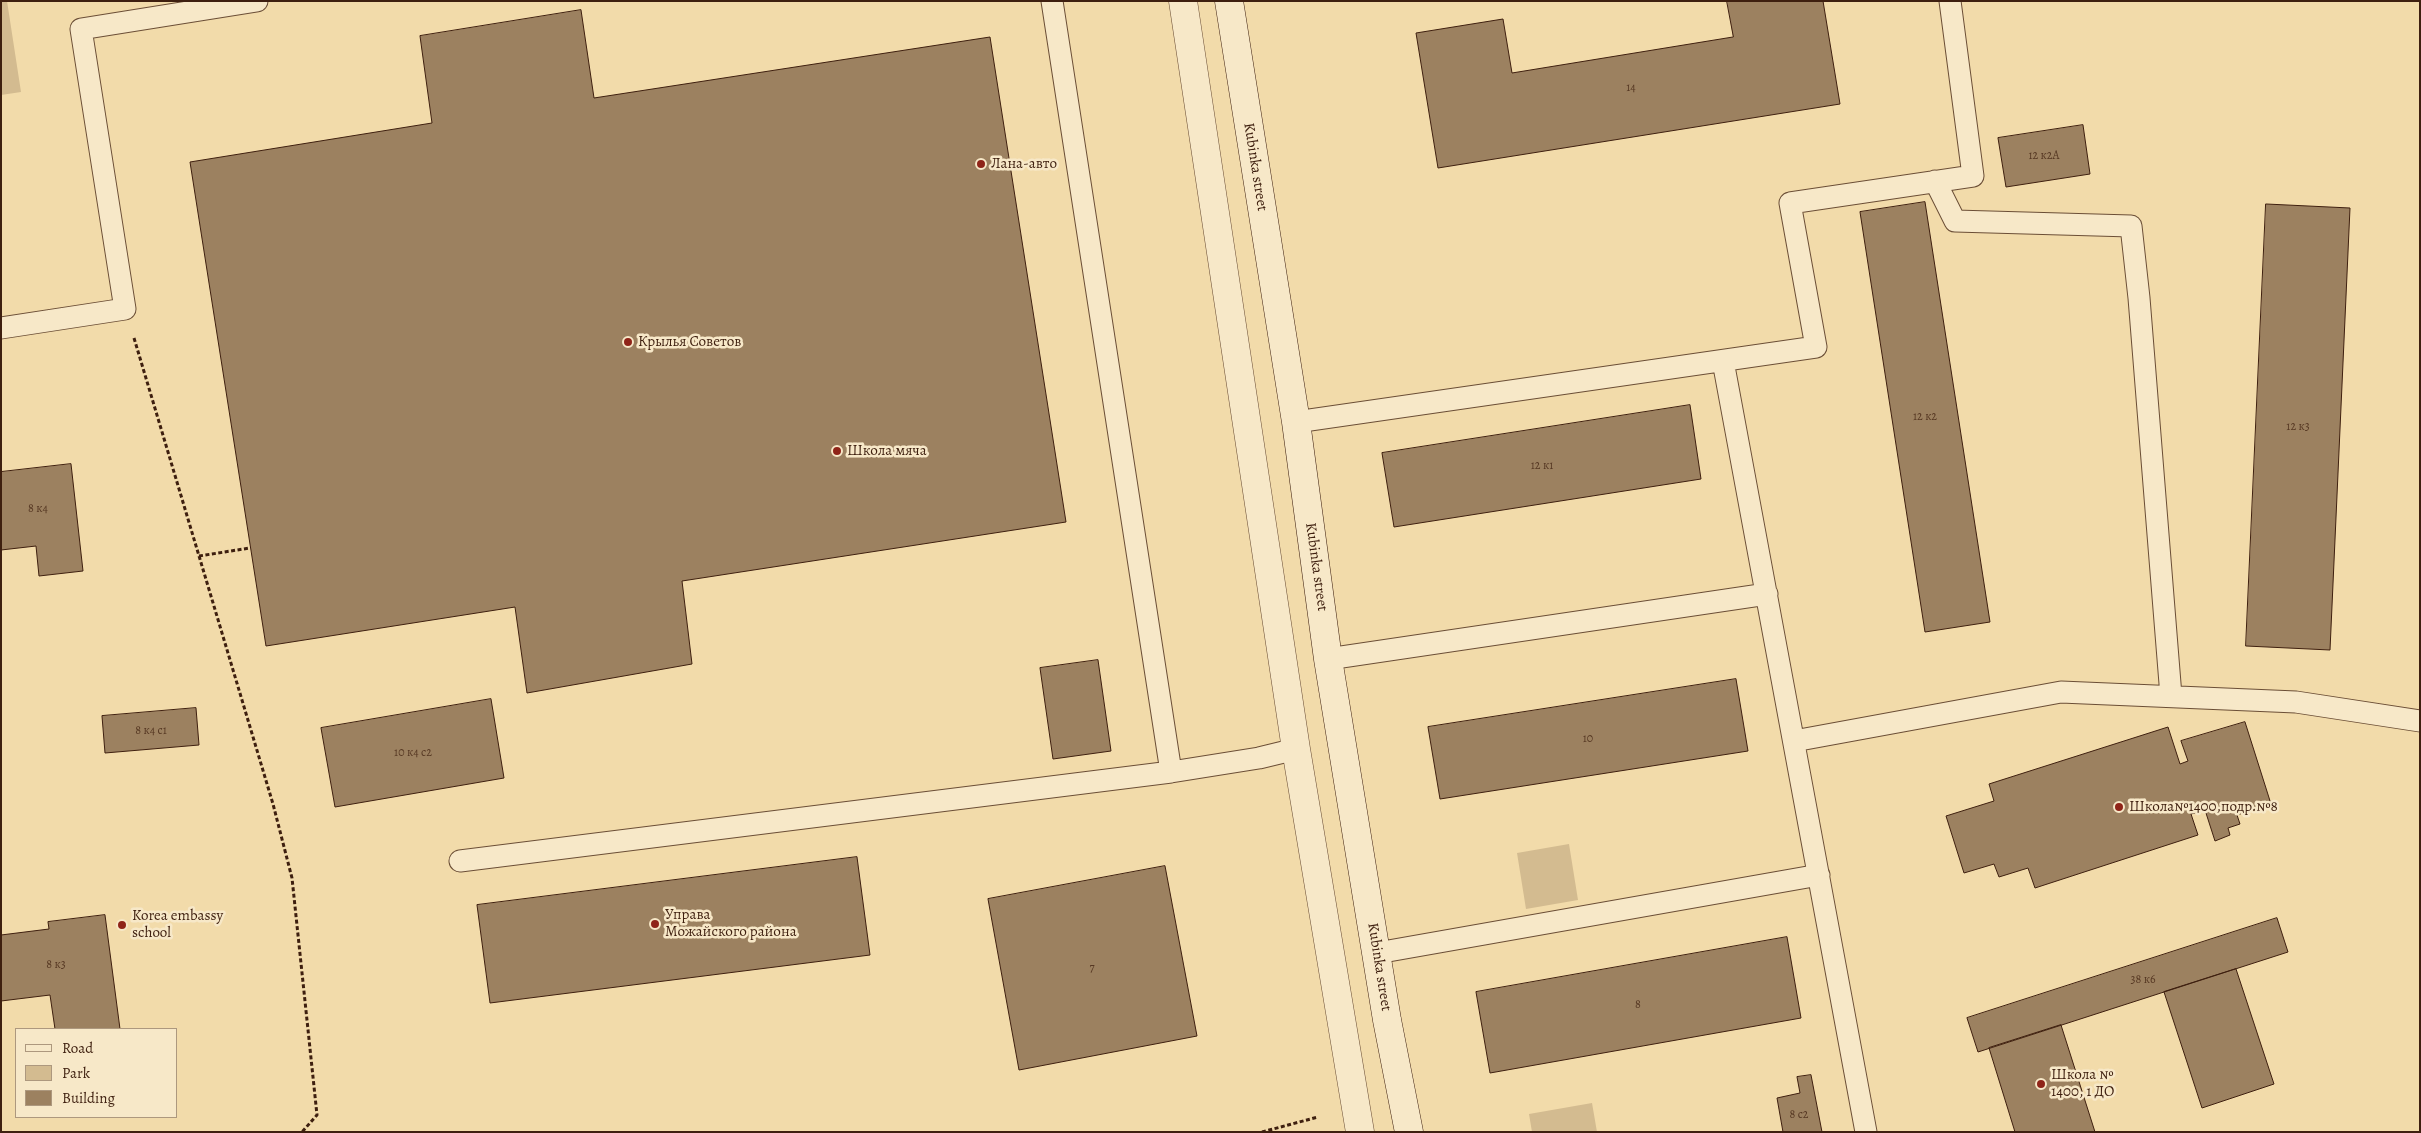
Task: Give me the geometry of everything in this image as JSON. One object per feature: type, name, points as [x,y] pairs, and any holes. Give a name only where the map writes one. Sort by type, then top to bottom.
[{"type":"main road","points":[[1183,1],[1296,748],[1360,1132]]},
{"type":"main road","name":"Kubinka street","points":[[1229,1],[1296,422],[1328,659],[1376,953],[1409,1132]]},
{"type":"lane","points":[[1,328],[125,309],[81,28],[256,1]]},
{"type":"lane","points":[[1052,1],[1170,772]]},
{"type":"lane","points":[[1296,422],[1816,347],[1790,203],[1973,176],[1950,1]]},
{"type":"lane","points":[[1935,181],[1955,221],[2131,226],[2140,298],[2171,696]]},
{"type":"lane","points":[[1723,360],[1866,1132]]},
{"type":"lane","points":[[1328,659],[1766,594]]},
{"type":"lane","points":[[1794,741],[2061,692],[2296,702],[2420,721]]},
{"type":"lane","points":[[460,861],[1170,772],[1259,758],[1296,748]]},
{"type":"lane","points":[[1376,953],[1819,875]]},
{"type":"path","points":[[125,309],[273,804],[292,878],[317,1115],[302,1132]]},
{"type":"path","points":[[199,556],[250,548]]},
{"type":"path","points":[[1262,1132],[1318,1117]]},
{"type":"green space","points":[[1,1],[7,1],[21,92],[1,95]]},
{"type":"green space","points":[[1569,844],[1578,900],[1526,909],[1517,853]]},
{"type":"green space","points":[[1592,1103],[1597,1132],[1532,1132],[1529,1114]]},
{"type":"building","points":[[1727,1],[1823,1],[1840,104],[1438,168],[1416,33],[1503,19],[1512,73],[1733,37]]},
{"type":"building","name":"Крылья Советов","points":[[581,10],[594,98],[990,37],[1066,522],[682,581],[692,664],[527,693],[515,607],[266,646],[190,162],[432,123],[420,36]]},
{"type":"building","points":[[2083,125],[2090,174],[2006,187],[1998,138]]},
{"type":"building","points":[[1925,202],[1990,622],[1925,632],[1860,212]]},
{"type":"building","points":[[2266,204],[2350,208],[2330,650],[2246,646]]},
{"type":"building","points":[[1690,405],[1701,479],[1394,527],[1382,453]]},
{"type":"building","points":[[71,464],[83,571],[39,576],[36,546],[1,550],[1,472]]},
{"type":"building","points":[[1098,660],[1111,751],[1053,759],[1040,668]]},
{"type":"building","points":[[1736,679],[1748,751],[1440,799],[1428,727]]},
{"type":"building","points":[[491,699],[504,778],[335,807],[321,728]]},
{"type":"building","points":[[196,708],[199,745],[105,753],[102,716]]},
{"type":"building","name":"Школа№1400,подр.№8","points":[[2245,722],[2271,804],[2237,815],[2240,824],[2228,828],[2230,835],[2215,841],[2205,810],[2191,814],[2198,835],[2035,888],[2028,868],[1999,877],[1994,864],[1964,873],[1946,816],[1994,801],[1989,784],[2168,727],[2180,764],[2188,761],[2181,741]]},
{"type":"building","points":[[857,857],[870,955],[490,1003],[477,905]]},
{"type":"building","points":[[1165,866],[1197,1036],[1019,1070],[988,899]]},
{"type":"building","points":[[105,915],[120,1028],[55,1028],[50,995],[1,1001],[1,935],[49,929],[48,922]]},
{"type":"building","points":[[2277,918],[2288,952],[1978,1052],[1967,1018]]},
{"type":"building","points":[[1787,937],[1801,1018],[1490,1073],[1476,992]]},
{"type":"building","points":[[2236,969],[2274,1084],[2202,1108],[2164,992]]},
{"type":"building","points":[[2061,1025],[2095,1132],[2015,1132],[1989,1048]]},
{"type":"building","points":[[1811,1075],[1822,1132],[1783,1132],[1777,1098],[1800,1093],[1797,1077]]},
{"type":"place","name":"Лана-авто","points":[[981,164]]},
{"type":"place","name":"Крылья Советов","points":[[628,342]]},
{"type":"place","name":"Школа мяча","points":[[837,451]]},
{"type":"place","name":"Школа№1400,подр.№8","points":[[2119,807]]},
{"type":"place","name":"Управа Можайского района","points":[[655,924]]},
{"type":"place","name":"Korea embassy school","points":[[122,925]]},
{"type":"place","name":"Школа № 1400, 1 ДО","points":[[2041,1084]]}]
